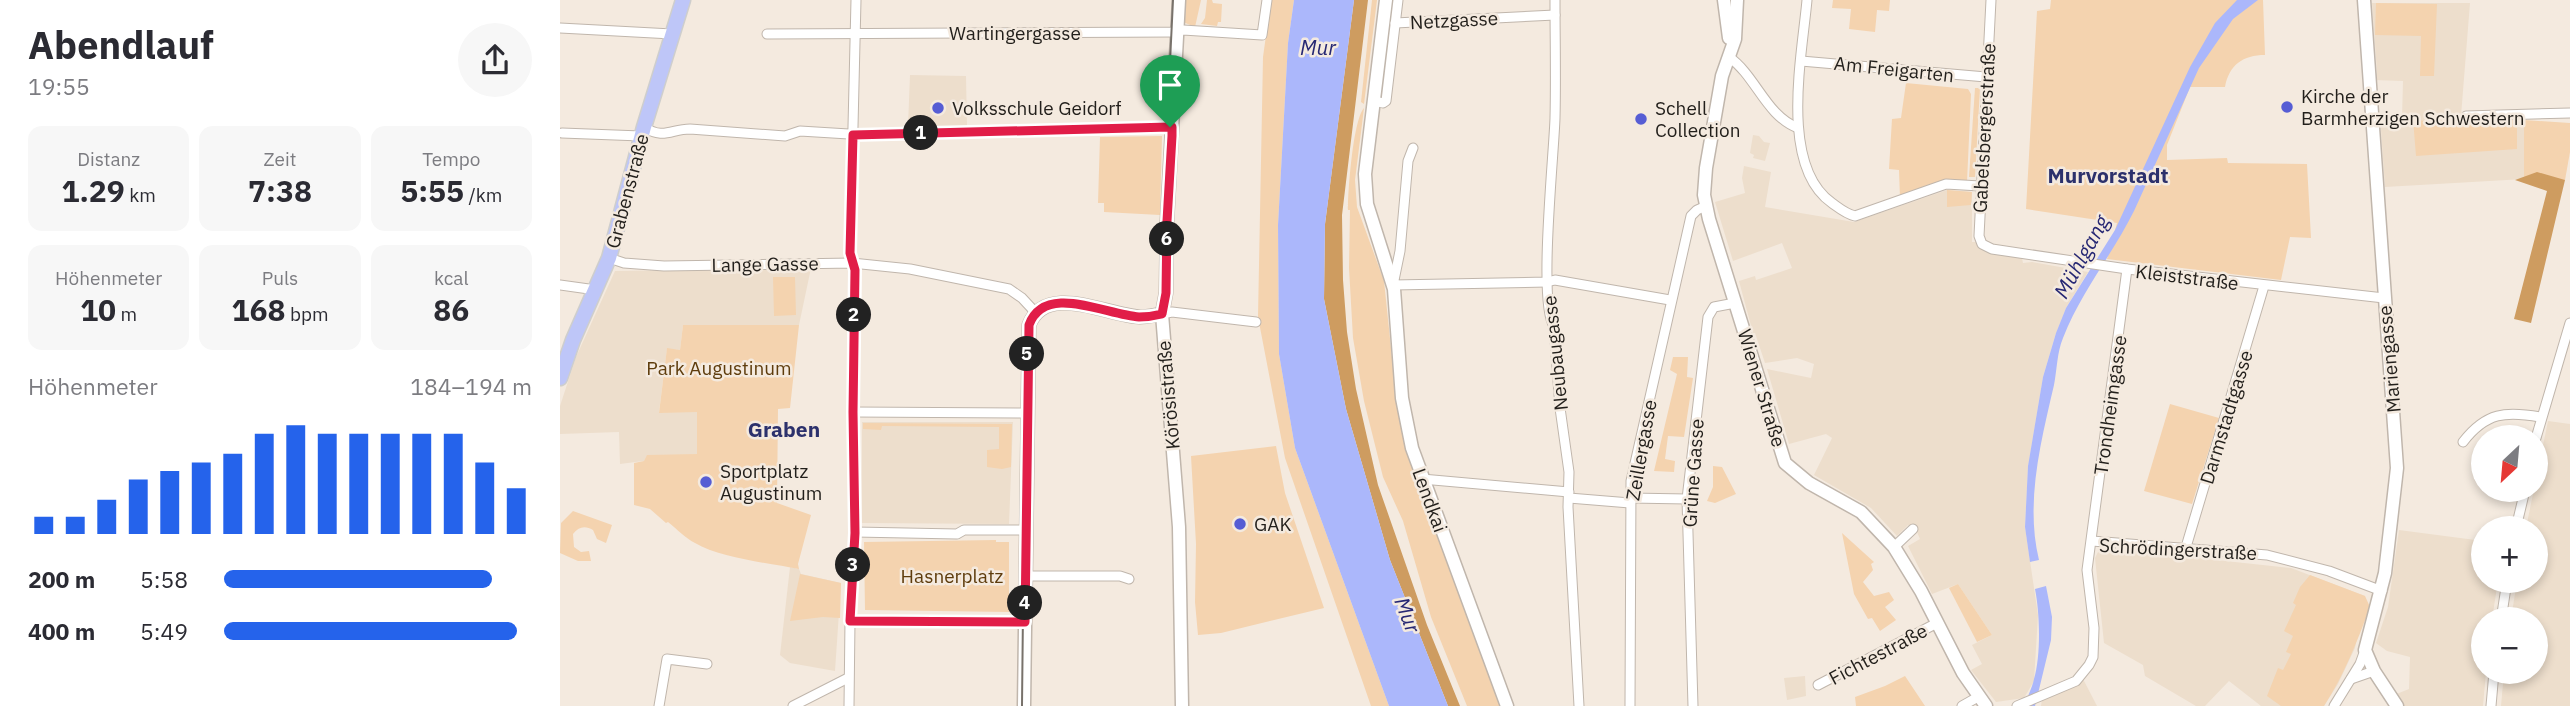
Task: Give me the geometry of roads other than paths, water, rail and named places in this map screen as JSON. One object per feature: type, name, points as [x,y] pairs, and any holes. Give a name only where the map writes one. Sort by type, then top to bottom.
[{"type":"main road","name":"Grabenstraße","points":[[560,378],[573,340],[610,258],[642,132],[683,0]]},
{"type":"main road","name":"Körösistraße","points":[[1179,0],[1167,221],[1166,293],[1162,314],[1179,527],[1182,706]]},
{"type":"main road","name":"Lendkai","points":[[1387,0],[1365,174],[1367,204],[1393,285],[1402,398],[1412,448],[1507,706]]},
{"type":"main road","points":[[1730,54],[1724,0],[1735,0]]},
{"type":"main road","name":"Wiener Straße","points":[[1735,0],[1735,39],[1722,76],[1704,190],[1706,206],[1785,463],[1809,483],[1861,512],[1894,547],[1963,673],[1982,701]]},
{"type":"main road","name":"Mariengasse","points":[[2364,0],[2397,468],[2382,591],[2365,650]]},
{"type":"main road","points":[[1024,706],[1027,332],[1035,312],[1054,303],[1141,317],[1162,314]]},
{"type":"main road","points":[[2365,650],[2374,671],[2397,706]]},
{"type":"street","points":[[849,706],[855,533],[855,270],[850,253],[856,0]]},
{"type":"street","name":"Wartingergasse","points":[[767,34],[1183,30],[1262,35],[1267,0]]},
{"type":"street","name":"Lendkai","points":[[1374,101],[1386,101],[1398,0]]},
{"type":"street","name":"Neubaugasse","points":[[1555,0],[1555,118],[1547,282],[1550,321],[1554,326],[1569,495],[1578,706]]},
{"type":"street","points":[[1807,0],[1798,128],[1802,161],[1810,179],[1824,197],[1848,215],[1855,216],[1945,184],[1980,186]]},
{"type":"street","name":"Gabelsbergerstraße","points":[[1991,0],[1979,236],[1982,244],[1992,249]]},
{"type":"street","name":"Netzgasse","points":[[1395,23],[1555,15]]},
{"type":"street","points":[[560,28],[672,34]]},
{"type":"street","points":[[1730,54],[1784,123],[1798,128]]},
{"type":"street","name":"Am Freigarten","points":[[1801,61],[1986,77]]},
{"type":"street","points":[[2466,116],[2570,113]]},
{"type":"street","points":[[562,134],[677,134],[690,130],[785,136],[800,131],[847,132],[853,135],[1172,127]]},
{"type":"street","name":"Lendkai","points":[[1393,285],[1400,251],[1408,161],[1413,148]]},
{"type":"street","name":"Zeillergasse","points":[[1630,706],[1631,481],[1691,216],[1697,209],[1706,206]]},
{"type":"street","name":"Kleiststraße","points":[[1992,249],[2127,269],[2384,298]]},
{"type":"street","name":"Lange Gasse","points":[[610,258],[624,263],[664,266],[852,263],[910,269],[1009,289],[1035,312]]},
{"type":"street","name":"Trondheimgasse","points":[[2092,541],[2127,269]]},
{"type":"street","points":[[1393,285],[1555,280],[1670,300]]},
{"type":"street","points":[[560,285],[596,290]]},
{"type":"street","name":"Darmstadtgasse","points":[[2186,547],[2264,286]]},
{"type":"street","name":"Grüne Gasse","points":[[1693,706],[1688,499],[1709,317],[1714,307],[1735,303]]},
{"type":"street","points":[[1162,314],[1172,312],[1256,322]]},
{"type":"street","points":[[2538,425],[2570,324]]},
{"type":"street","points":[[853,412],[1026,413]]},
{"type":"street","points":[[2463,442],[2470,432],[2501,413],[2540,417]]},
{"type":"street","points":[[1422,479],[1630,500],[1688,499]]},
{"type":"street","points":[[1894,547],[1913,529]]},
{"type":"street","points":[[855,533],[957,534],[964,530],[1025,530]]},
{"type":"street","name":"Schrödingerstraße","points":[[2020,705],[2076,681],[2093,657],[2094,628],[2087,570],[2092,541],[2267,555],[2329,571],[2382,591]]},
{"type":"street","points":[[1024,576],[1119,576],[1129,579]]},
{"type":"street","points":[[850,621],[1025,622]]},
{"type":"street","name":"Fichtestraße","points":[[1818,685],[1937,623]]},
{"type":"street","points":[[2334,706],[2365,650]]},
{"type":"street","points":[[659,706],[667,659],[707,664]]},
{"type":"street","points":[[2351,679],[2374,671]]},
{"type":"street","points":[[793,706],[848,678]]},
{"type":"street","points":[[2491,706],[2493,684]]},
{"type":"street","name":"Wiener Straße","points":[[1962,706],[1982,701]]},
{"type":"water","name":"Mur","points":[[1294,0],[1354,0],[1325,224],[1324,299],[1346,409],[1390,560],[1448,706],[1389,706],[1295,448],[1279,354],[1278,225],[1288,43]]},
{"type":"water","name":"Mühlgang","points":[[2237,0],[2258,0],[2233,19],[2199,68],[2134,211],[2070,321],[2063,338],[2036,472],[2034,516],[2039,560],[2030,562],[2025,527],[2028,466],[2043,377],[2056,333],[2066,308],[2115,230],[2190,67],[2215,23]]},
{"type":"water","points":[[2046,586],[2052,617],[2051,640],[2035,706],[2025,706],[2033,683],[2039,647],[2035,589]]},
{"type":"tram line","points":[[1022,706],[1026,326],[1037,307],[1055,301],[1077,302],[1124,313],[1144,314],[1158,307],[1165,288],[1166,145],[1173,0]]},
{"type":"place","name":"Kirche der Barmherzigen Schwestern","points":[[2287,107]]},
{"type":"place","name":"Volksschule Geidorf","points":[[938,108]]},
{"type":"place","name":"Schell Collection","points":[[1641,119]]},
{"type":"place","name":"Sportplatz Augustinum","points":[[706,482]]},
{"type":"place","name":"GAK","points":[[1240,524]]},
{"type":"district","name":"Murvorstadt","points":[[2108,176]]},
{"type":"district","name":"Graben","points":[[784,430]]},
{"type":"park label","name":"Park Augustinum","points":[[719,368]]},
{"type":"park label","name":"Hasnerplatz","points":[[952,576]]}]
